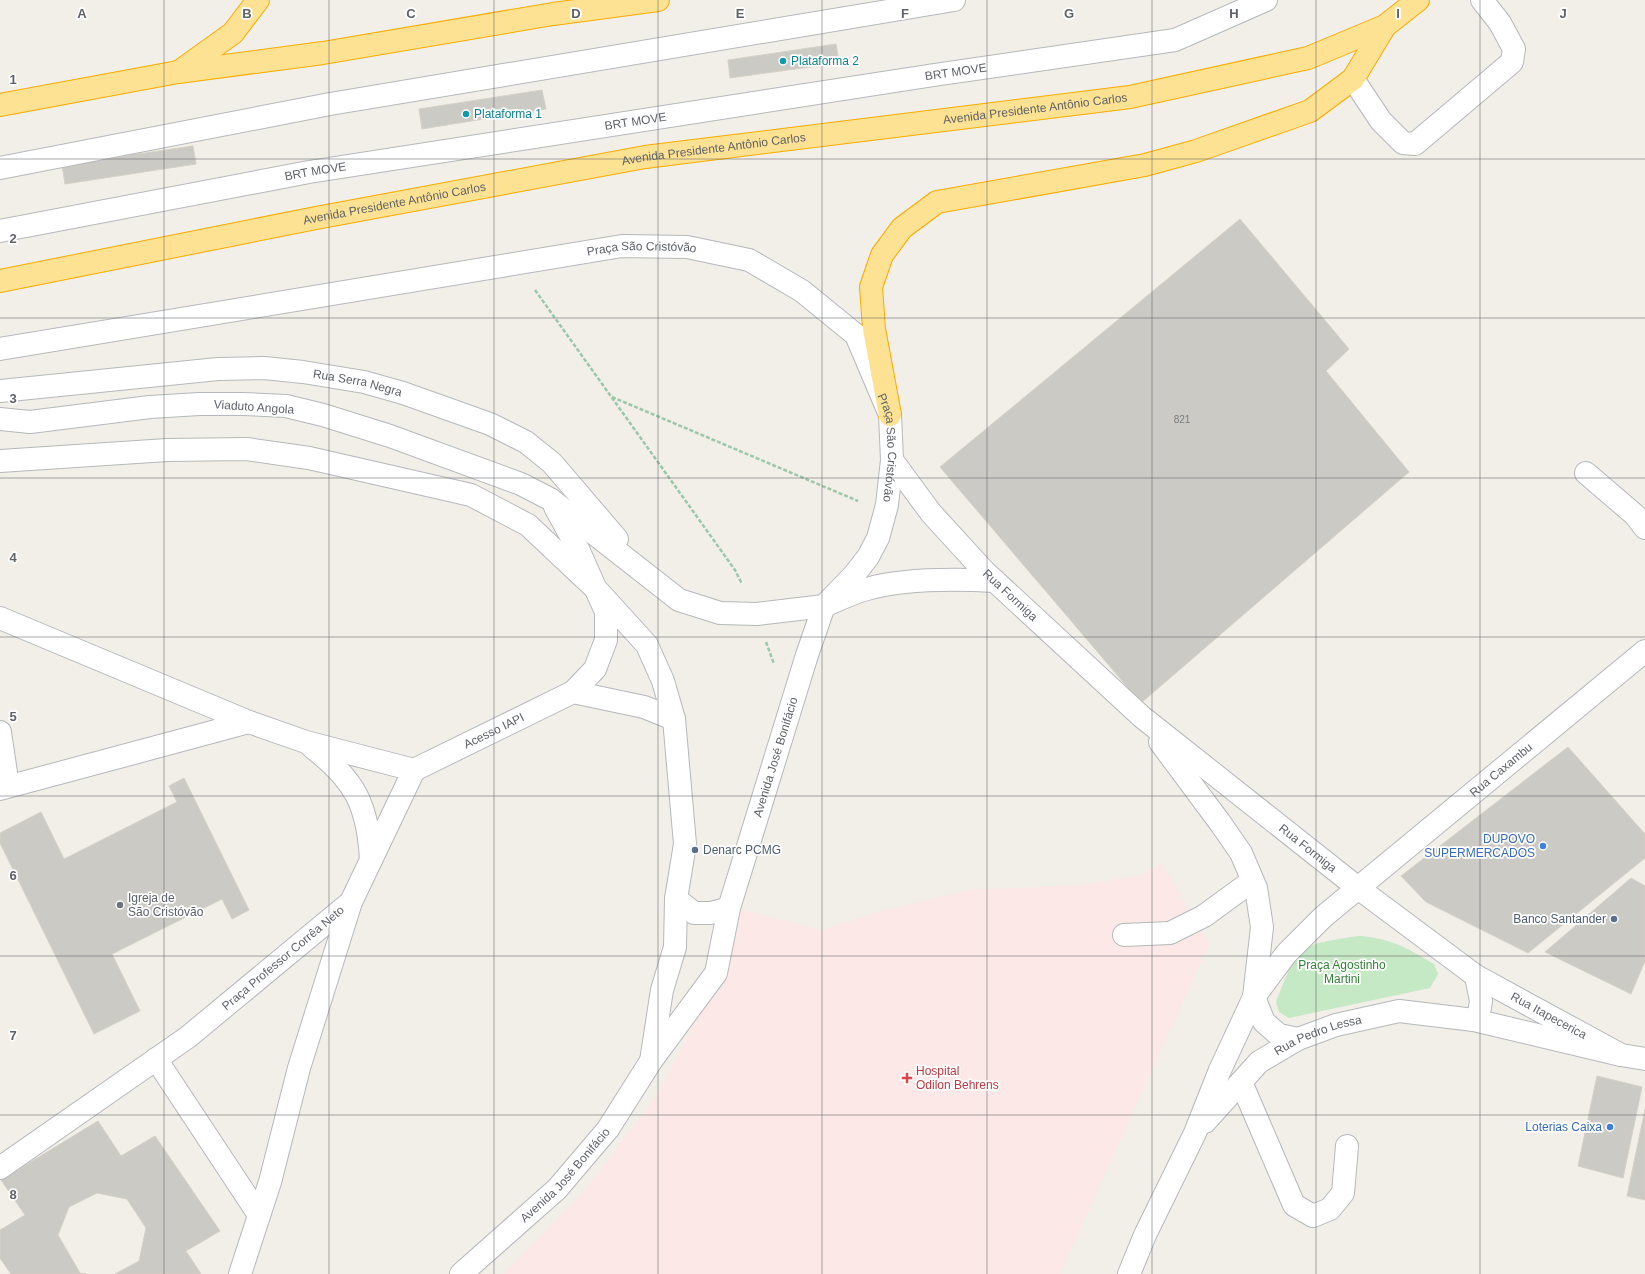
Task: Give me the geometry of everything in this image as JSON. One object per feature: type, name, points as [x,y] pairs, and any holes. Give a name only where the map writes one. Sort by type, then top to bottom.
[{"type":"highway","points":[[178,72],[233,33],[258,0]]},
{"type":"highway","points":[[0,105],[178,72],[323,53],[553,14],[658,0]]},
{"type":"highway","name":"Avenida Presidente Antônio Carlos","points":[[0,281],[316,218],[646,157],[1130,97],[1308,58],[1385,26],[1418,0]]},
{"type":"highway","points":[[890,415],[874,328],[871,287],[882,255],[902,228],[937,202],[1145,165],[1196,151],[1310,111],[1354,79],[1385,26]]},
{"type":"street","points":[[0,168],[330,104],[954,0]]},
{"type":"street","name":"BRT MOVE","points":[[0,231],[309,172],[934,75],[1175,40],[1266,0]]},
{"type":"street","points":[[1354,79],[1381,121],[1402,143],[1415,144],[1512,62],[1514,49],[1500,24],[1482,0]]},
{"type":"street","name":"Praça São Cristóvão","points":[[0,349],[622,246],[687,247],[750,260],[802,291],[856,335],[890,415],[892,460],[887,505],[878,538],[862,567],[824,606]]},
{"type":"street","name":"Rua Serra Negra","points":[[0,391],[218,369],[264,368],[303,372],[364,382],[403,393],[490,424],[526,442],[552,463],[648,575]]},
{"type":"street","name":"Viaduto Angola","points":[[0,419],[30,422],[150,407],[199,404],[286,406],[323,415],[390,436],[521,484],[550,499]]},
{"type":"street","points":[[0,461],[209,448],[247,449],[324,461],[471,495],[528,525],[597,590]]},
{"type":"street","name":"Rua Formiga","points":[[892,460],[931,513],[995,581],[1142,717],[1358,888],[1476,976]]},
{"type":"street","points":[[1586,473],[1630,510],[1645,528]]},
{"type":"street","points":[[550,499],[679,600],[720,613],[756,614],[824,606],[867,588],[895,583],[960,579],[995,581]]},
{"type":"street","points":[[550,499],[578,549],[597,590]]},
{"type":"street","name":"Acesso IAPI","points":[[414,770],[573,692],[595,669],[606,640],[606,612],[597,590]]},
{"type":"street","name":"Avenida José Bonifácio","points":[[597,590],[647,645],[663,681],[674,719],[685,844],[676,899],[675,946],[662,990],[651,1061]]},
{"type":"street","name":"Avenida José Bonifácio","points":[[461,1274],[557,1189],[608,1129],[651,1061],[716,973],[729,908],[806,655],[824,606]]},
{"type":"street","points":[[0,618],[249,722],[306,742],[414,770]]},
{"type":"street","name":"Rua Caxambu","points":[[1358,888],[1645,651]]},
{"type":"street","points":[[573,692],[644,707],[674,719]]},
{"type":"street","name":"Rua Formiga","points":[[1142,717],[1241,853],[1256,888],[1262,926],[1254,997]]},
{"type":"street","points":[[0,732],[4,787],[249,722]]},
{"type":"street","points":[[306,742],[332,763],[350,782],[364,813],[370,834],[371,861]]},
{"type":"street","name":"Praça Professor Corrêa Neto","points":[[0,1168],[194,1032],[351,902],[414,770]]},
{"type":"street","points":[[1124,935],[1170,933],[1204,916],[1252,881]]},
{"type":"street","name":"Rua Pedro Lessa","points":[[1129,1274],[1162,1200],[1195,1133],[1220,1070],[1254,997],[1286,954],[1323,917],[1358,888]]},
{"type":"street","points":[[676,899],[694,913],[710,913],[729,908]]},
{"type":"street","points":[[240,1274],[270,1182],[299,1068],[351,902]]},
{"type":"street","points":[[1474,1020],[1478,1019],[1481,1001],[1476,976]]},
{"type":"street","name":"Rua Itapecerica","points":[[1476,976],[1621,1055]]},
{"type":"street","points":[[1254,997],[1264,1022],[1280,1035],[1298,1039]]},
{"type":"street","name":"Rua Pedro Lessa","points":[[1195,1133],[1259,1062],[1298,1039],[1336,1025],[1399,1011],[1474,1020]]},
{"type":"street","name":"Rua Itapecerica","points":[[1474,1020],[1621,1055],[1645,1059]]},
{"type":"street","points":[[156,1059],[259,1215]]},
{"type":"street","points":[[1241,1082],[1294,1205],[1313,1216],[1330,1209],[1343,1193],[1347,1146]]},
{"type":"path","points":[[535,290],[735,570],[756,614],[774,666],[806,655]]},
{"type":"path","points":[[612,396],[858,501],[878,538]]},
{"type":"shaded area","name":"Hospital Odilon Behrens","points":[[1162,863],[1209,944],[1060,1274],[504,1274],[586,1189],[657,1095],[709,995],[740,909],[822,930],[881,911],[968,890],[1081,885],[1142,875]]},
{"type":"green space","name":"Praça Agostinho Martini","points":[[1359,936],[1371,937],[1390,942],[1415,953],[1434,964],[1438,974],[1430,988],[1289,1018],[1279,1012],[1276,1002],[1294,960],[1302,950],[1321,943]]},
{"type":"building","name":"Plataforma 2","points":[[836,44],[839,63],[730,78],[728,60]]},
{"type":"building","name":"Plataforma 1","points":[[542,90],[546,109],[422,129],[419,109]]},
{"type":"building","points":[[193,146],[196,164],[65,184],[62,165]]},
{"type":"building","points":[[1240,219],[1349,349],[1326,371],[1409,472],[1141,703],[940,467]]},
{"type":"building","name":"DUPOVO SUPERMERCADOS","points":[[1568,747],[1645,834],[1645,858],[1528,953],[1426,902],[1401,876]]},
{"type":"building","name":"Igreja de São Cristóvão","points":[[184,778],[249,910],[232,919],[222,899],[112,954],[140,1011],[94,1034],[0,843],[0,833],[41,812],[64,859],[177,802],[169,786]]},
{"type":"building","name":"Banco Santander","points":[[1631,878],[1645,886],[1645,961],[1631,994],[1545,952]]},
{"type":"building","name":"Loterias Caixa","points":[[1597,1076],[1642,1087],[1623,1178],[1578,1166]]},
{"type":"building","points":[[1645,1109],[1645,1200],[1627,1196]]},
{"type":"building","points":[[98,1121],[121,1156],[155,1136],[220,1231],[186,1251],[201,1274],[115,1274],[139,1261],[146,1228],[127,1199],[97,1193],[69,1207],[58,1235],[80,1273],[86,1274],[11,1274],[0,1258],[0,1230],[25,1215],[1,1180]]},
{"type":"place","name":"Plataforma 2","points":[[783,61]]},
{"type":"place","name":"Plataforma 1","points":[[466,114]]},
{"type":"place","name":"DUPOVO SUPERMERCADOS","points":[[1543,846]]},
{"type":"place","name":"Denarc PCMG","points":[[695,850]]},
{"type":"place","name":"Igreja de São Cristóvão","points":[[120,905]]},
{"type":"place","name":"Banco Santander","points":[[1614,919]]},
{"type":"place","name":"Hospital Odilon Behrens","points":[[907,1078]]},
{"type":"place","name":"Loterias Caixa","points":[[1610,1127]]}]
